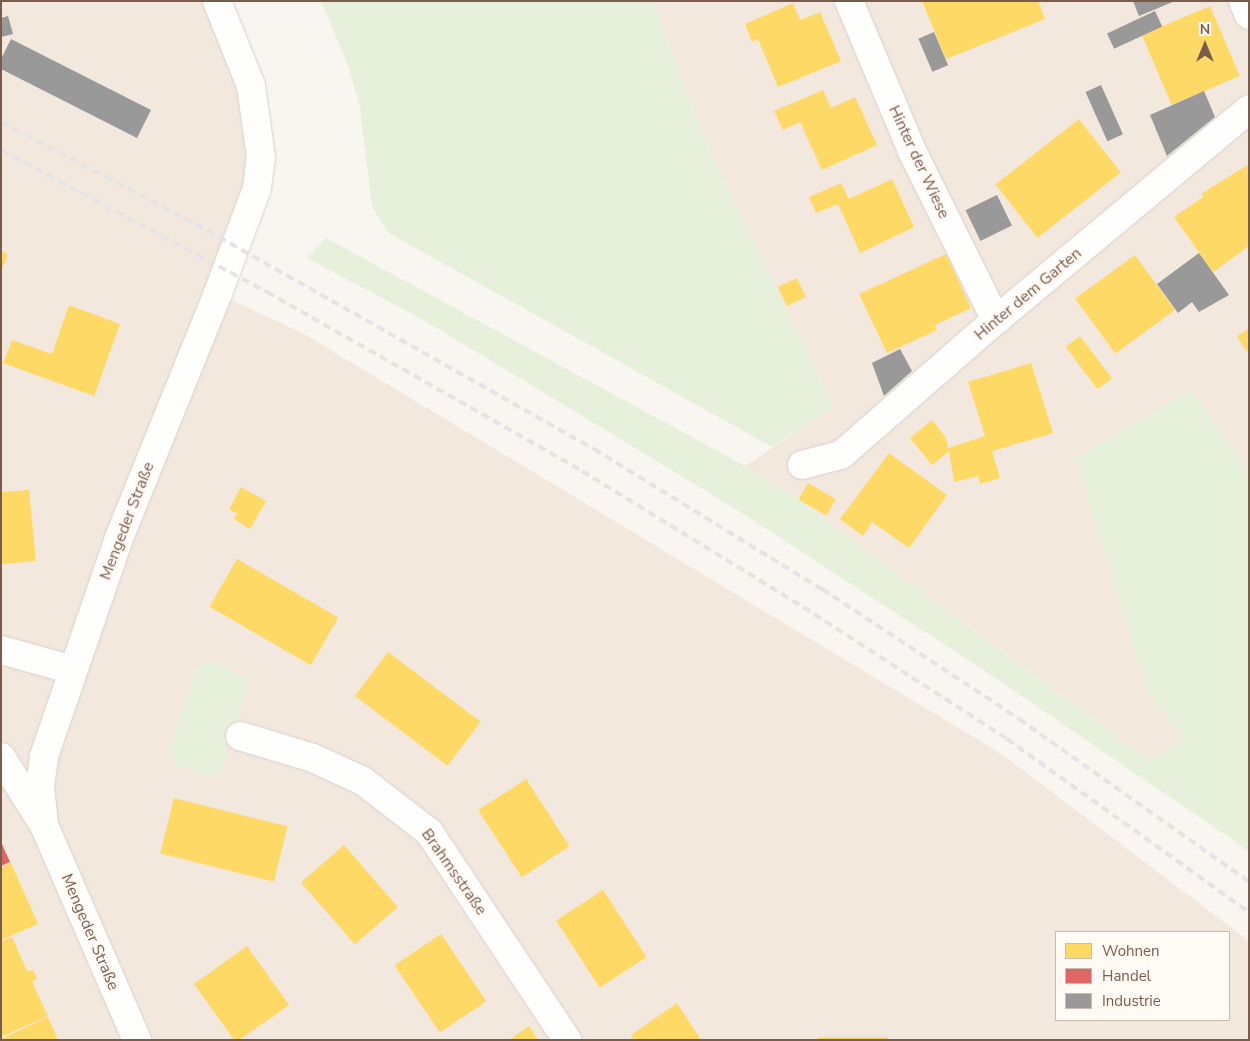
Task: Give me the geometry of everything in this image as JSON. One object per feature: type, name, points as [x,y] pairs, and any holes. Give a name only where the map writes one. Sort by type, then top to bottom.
[{"type":"street","name":"Mengeder Straße","points":[[137,1040],[44,825],[40,786],[44,756],[119,538],[218,294],[257,188],[260,157],[251,86],[217,1]]},
{"type":"street","name":"Hinter der Wiese","points":[[849,1],[912,151],[996,320]]},
{"type":"street","points":[[1243,1],[1249,14]]},
{"type":"street","name":"Hinter dem Garten","points":[[802,465],[841,455],[996,320],[1249,109]]},
{"type":"street","points":[[1,650],[73,670]]},
{"type":"street","name":"Brahmsstraße","points":[[240,736],[313,758],[363,781],[429,832],[567,1040]]},
{"type":"street","points":[[1,757],[44,825]]},
{"type":"shaded area","points":[[1,1],[217,1],[258,125],[219,294],[304,334],[1000,753],[1249,941],[1249,1040],[1,1040]]},
{"type":"shaded area","points":[[653,1],[1249,1],[1249,469],[1191,390],[1146,687],[1183,738],[1150,761],[792,495],[745,466],[834,407],[706,142]]},
{"type":"green space","points":[[321,1],[653,1],[706,142],[834,407],[772,447],[387,232],[372,206],[360,108],[348,65]]},
{"type":"green space","points":[[326,238],[745,466],[792,495],[1150,761],[1183,738],[1146,688],[1075,458],[1191,390],[1249,469],[1249,851],[979,667],[734,508],[427,322],[307,258]]},
{"type":"green space","points":[[213,661],[247,678],[248,684],[221,773],[215,776],[176,765],[168,753],[197,666]]},
{"type":"building: Wohnen","points":[[922,1],[1038,1],[1045,19],[946,59]]},
{"type":"building: Wohnen","points":[[793,3],[800,20],[820,12],[841,61],[778,87],[758,39],[752,42],[745,24]]},
{"type":"building: Wohnen","points":[[1210,6],[1240,76],[1172,105],[1142,35]]},
{"type":"building: Wohnen","points":[[823,90],[831,108],[855,97],[877,145],[822,170],[800,122],[783,130],[774,111]]},
{"type":"building: Wohnen","points":[[1079,119],[1121,173],[1037,238],[995,184]]},
{"type":"building: Wohnen","points":[[1249,164],[1249,246],[1213,272],[1174,217],[1203,197],[1201,194]]},
{"type":"building: Wohnen","points":[[892,179],[914,227],[860,253],[838,204],[816,213],[809,197],[841,183],[849,199]]},
{"type":"building: Wohnen","points":[[1,251],[8,254],[1,271]]},
{"type":"building: Wohnen","points":[[946,254],[971,308],[935,325],[937,330],[887,353],[859,294]]},
{"type":"building: Wohnen","points":[[1135,255],[1175,310],[1115,354],[1075,298]]},
{"type":"building: Wohnen","points":[[797,278],[806,297],[787,306],[778,287]]},
{"type":"building: Wohnen","points":[[69,305],[120,324],[94,396],[3,363],[12,340],[52,354]]},
{"type":"building: Wohnen","points":[[1249,328],[1249,350],[1246,351],[1237,336]]},
{"type":"building: Wohnen","points":[[1080,336],[1112,378],[1098,389],[1066,347]]},
{"type":"building: Wohnen","points":[[1031,363],[1053,433],[992,451],[1000,478],[980,484],[978,476],[954,482],[949,451],[932,465],[910,438],[932,420],[946,438],[948,448],[985,436],[968,382]]},
{"type":"building: Wohnen","points":[[889,453],[947,495],[909,548],[872,522],[863,536],[840,519]]},
{"type":"building: Wohnen","points":[[808,483],[836,499],[826,515],[798,499]]},
{"type":"building: Wohnen","points":[[241,487],[266,501],[250,529],[234,519],[237,514],[229,509]]},
{"type":"building: Wohnen","points":[[29,490],[36,561],[1,564],[1,492]]},
{"type":"building: Wohnen","points":[[237,559],[338,618],[311,665],[210,607]]},
{"type":"building: Wohnen","points":[[388,652],[481,722],[448,766],[355,696]]},
{"type":"building: Wohnen","points":[[526,779],[570,846],[522,877],[478,810]]},
{"type":"building: Wohnen","points":[[174,798],[288,826],[274,882],[160,853]]},
{"type":"building: Wohnen","points":[[344,845],[398,907],[355,944],[301,882]]},
{"type":"building: Wohnen","points":[[11,863],[38,924],[1,940],[1,867]]},
{"type":"building: Wohnen","points":[[603,890],[647,957],[600,988],[556,920]]},
{"type":"building: Wohnen","points":[[441,934],[486,1001],[440,1032],[395,965]]},
{"type":"building: Wohnen","points":[[12,937],[27,971],[33,970],[37,979],[32,982],[48,1016],[1,1037],[1,941]]},
{"type":"building: Wohnen","points":[[247,946],[289,1005],[239,1040],[234,1040],[194,984]]},
{"type":"building: Wohnen","points":[[677,1003],[701,1040],[634,1040],[631,1035]]},
{"type":"building: Wohnen","points":[[48,1017],[58,1040],[1,1040],[1,1039]]},
{"type":"building: Wohnen","points":[[529,1026],[538,1040],[509,1040]]},
{"type":"building: Wohnen","points":[[818,1037],[888,1037],[888,1040],[818,1040]]},
{"type":"building: Handel","points":[[1,842],[10,862],[1,866]]},
{"type":"building: Industrie","points":[[1133,1],[1175,1],[1139,16]]},
{"type":"building: Industrie","points":[[1155,11],[1162,26],[1114,49],[1107,33]]},
{"type":"building: Industrie","points":[[8,16],[13,34],[1,37],[1,18]]},
{"type":"building: Industrie","points":[[934,32],[948,65],[932,72],[918,39]]},
{"type":"building: Industrie","points":[[11,39],[151,110],[137,138],[1,69],[1,59]]},
{"type":"building: Industrie","points":[[1101,85],[1123,134],[1107,141],[1085,92]]},
{"type":"building: Industrie","points":[[1204,91],[1215,117],[1167,156],[1150,115]]},
{"type":"building: Industrie","points":[[997,195],[1012,226],[980,241],[966,210]]},
{"type":"building: Industrie","points":[[1199,253],[1229,295],[1199,312],[1192,302],[1178,313],[1157,284]]},
{"type":"building: Industrie","points":[[900,349],[912,371],[884,396],[872,363]]},
{"type":"railway","points":[[1,122],[196,224],[594,449],[822,589],[1019,719],[1249,882]]},
{"type":"railway","points":[[1,150],[267,292],[582,471],[814,614],[1007,739],[1249,912]]}]
